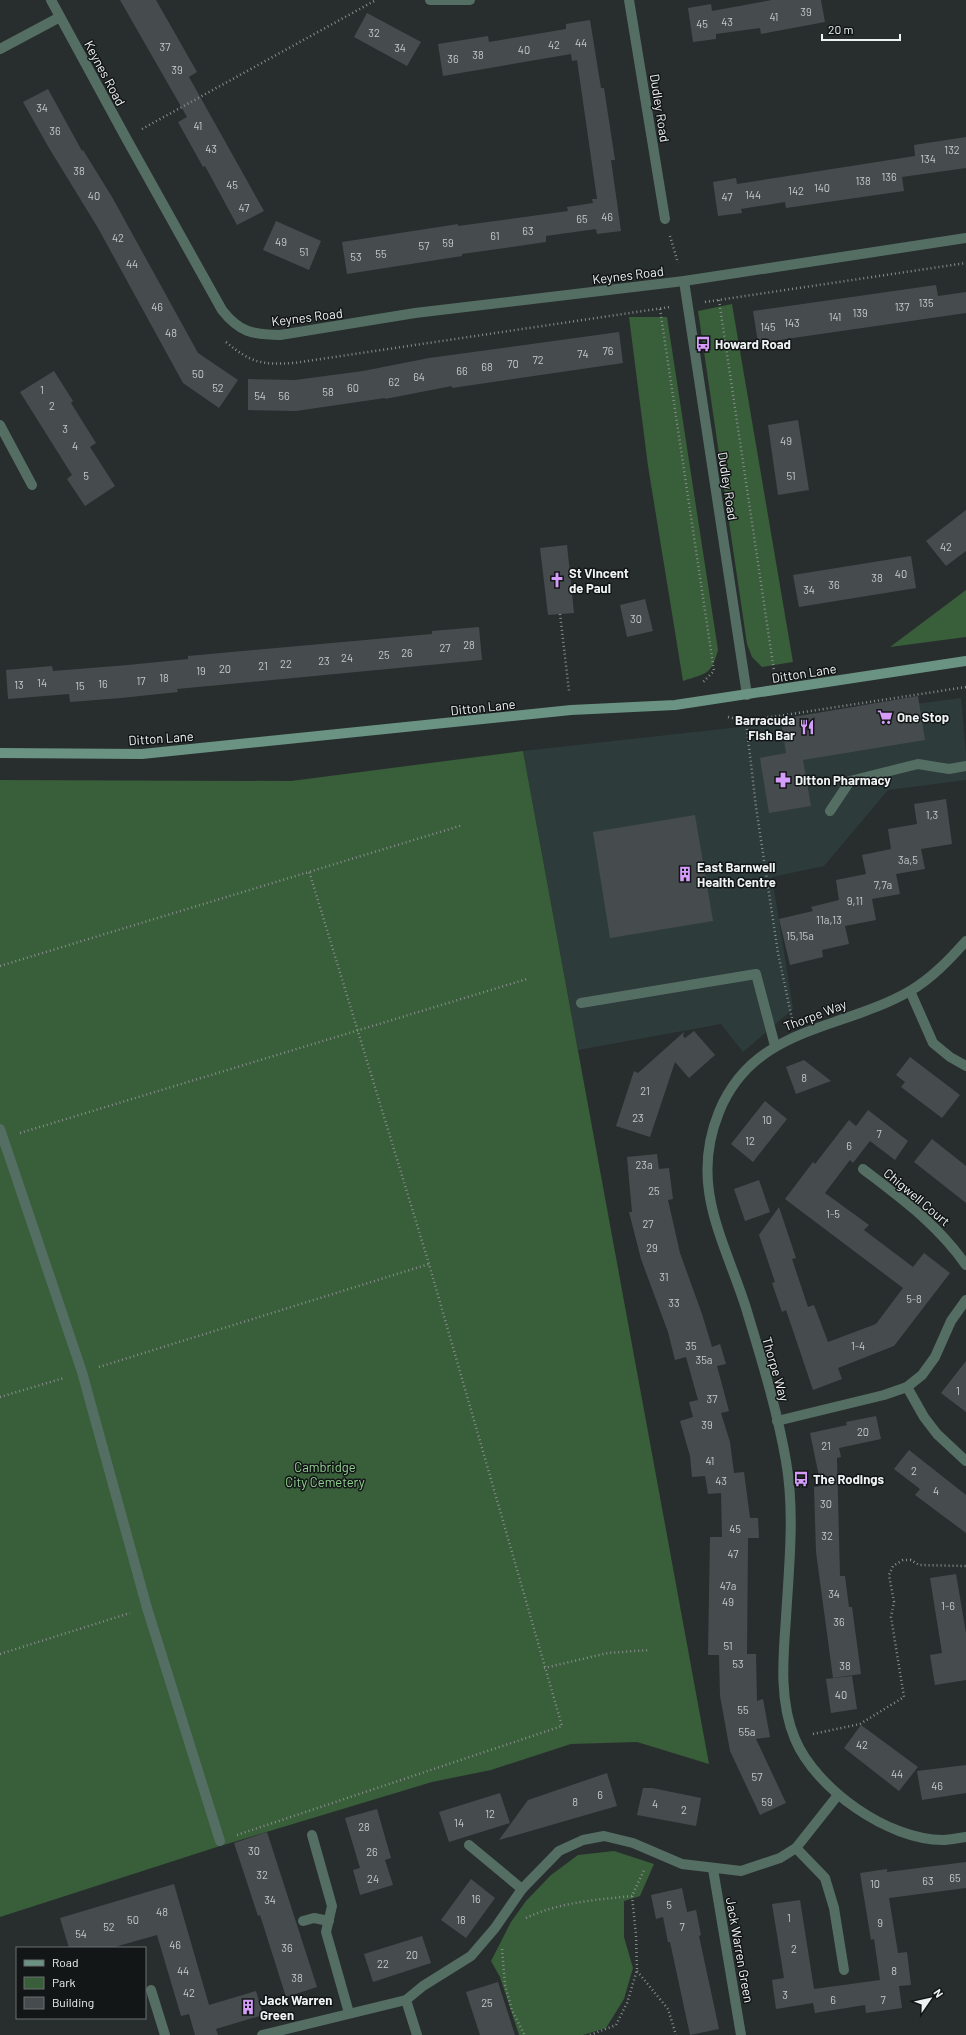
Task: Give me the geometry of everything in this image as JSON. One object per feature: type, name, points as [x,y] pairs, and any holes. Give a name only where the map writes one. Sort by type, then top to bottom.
[{"type":"main road","name":"Ditton Lane","points":[[0,753],[142,754],[571,710],[675,704],[747,695],[966,661]]},
{"type":"street","name":"Keynes Road","points":[[51,0],[222,310],[232,322],[245,330],[260,335],[280,334],[415,313],[684,281]]},
{"type":"street","points":[[430,0],[470,0]]},
{"type":"street","name":"Dudley Road","points":[[629,0],[665,219]]},
{"type":"street","points":[[0,49],[60,17]]},
{"type":"street","points":[[684,281],[966,238]]},
{"type":"street","name":"Dudley Road","points":[[684,281],[747,695]]},
{"type":"street","points":[[0,425],[32,485]]},
{"type":"street","points":[[830,811],[850,780],[918,764],[949,769],[966,766]]},
{"type":"street","name":"Thorpe Way","points":[[966,941],[942,967],[910,991],[858,1013],[796,1035],[775,1046],[740,1075],[718,1114],[712,1132],[706,1165],[710,1207],[745,1307],[777,1420],[786,1462],[792,1515],[783,1666],[786,1709],[794,1738],[817,1775],[838,1795],[871,1817],[906,1834],[941,1840],[966,1837]]},
{"type":"street","points":[[581,1003],[756,974],[775,1046]]},
{"type":"street","points":[[910,991],[933,1043],[950,1057],[966,1066]]},
{"type":"street","points":[[1,1134],[82,1372],[148,1608],[220,1841]]},
{"type":"street","name":"Chigwell Court","points":[[864,1169],[931,1222],[955,1249],[966,1265]]},
{"type":"street","points":[[777,1420],[884,1395],[907,1387],[922,1375],[935,1357],[951,1321],[966,1300]]},
{"type":"street","points":[[907,1387],[924,1417],[937,1434],[966,1461]]},
{"type":"street","points":[[262,2035],[406,2000],[423,1986],[471,1956],[495,1928],[522,1889],[559,1851],[583,1840],[604,1836],[633,1843],[682,1864],[713,1869],[741,1871],[780,1858],[796,1848],[838,1795]]},
{"type":"street","points":[[312,1835],[332,1906],[326,1932],[349,2013]]},
{"type":"street","points":[[469,1845],[522,1889]]},
{"type":"street","points":[[796,1848],[825,1878],[834,1908],[844,1970]]},
{"type":"street","name":"Jack Warren Green","points":[[713,1869],[741,2035]]},
{"type":"street","points":[[303,1921],[314,1918],[329,1921]]},
{"type":"street","points":[[151,1990],[165,2035]]},
{"type":"street","points":[[406,2000],[417,2035]]},
{"type":"path","points":[[126,138],[376,0]]},
{"type":"path","points":[[665,219],[684,281]]},
{"type":"path","points":[[222,339],[240,353],[261,363],[294,363],[966,263]]},
{"type":"path","points":[[719,300],[777,690]]},
{"type":"path","points":[[660,309],[714,671],[700,684]]},
{"type":"path","points":[[560,614],[571,710]]},
{"type":"path","points":[[724,716],[746,721],[966,687]]},
{"type":"path","points":[[746,721],[756,807],[778,953],[787,1000],[796,1035]]},
{"type":"path","points":[[0,966],[463,825]]},
{"type":"path","points":[[220,1841],[562,1726],[544,1668],[430,1264],[309,871]]},
{"type":"path","points":[[1,1134],[527,979]]},
{"type":"path","points":[[0,1397],[430,1264]]},
{"type":"path","points":[[794,1738],[860,1724],[904,1697],[891,1617],[894,1602],[889,1575],[893,1566],[903,1560],[911,1560],[919,1565],[966,1566]]},
{"type":"path","points":[[0,1654],[148,1608]]},
{"type":"path","points":[[544,1668],[608,1653],[649,1650]]},
{"type":"path","points":[[590,2035],[616,2025],[627,2003],[637,1970],[636,1935],[632,1896],[653,1852]]},
{"type":"path","points":[[521,1921],[544,1910],[571,1903],[632,1896]]},
{"type":"path","points":[[505,1944],[501,1950],[504,1985],[512,2010],[525,2035]]},
{"type":"path","points":[[637,1970],[668,2009],[676,2035]]},
{"type":"shaded area","points":[[961,698],[966,753],[966,780],[888,790],[824,866],[772,877],[793,1009],[743,1052],[721,1024],[578,1050],[523,751],[749,726]]},
{"type":"green space","points":[[732,304],[793,662],[762,667],[752,657],[747,644],[698,311]]},
{"type":"green space","points":[[629,317],[667,317],[718,650],[713,664],[707,672],[683,681],[648,466]]},
{"type":"green space","points":[[966,590],[966,637],[890,647]]},
{"type":"green space","name":"Cambridge City Cemetery","points":[[523,751],[709,1764],[637,1742],[571,1744],[491,1770],[432,1782],[217,1847],[0,1917],[0,780],[291,781]]},
{"type":"green space","points":[[614,1851],[654,1864],[640,1896],[624,1901],[624,1937],[633,1968],[624,1999],[606,2028],[583,2035],[519,2035],[500,1977],[491,1961],[511,1922],[526,1901],[551,1875],[578,1855]]},
{"type":"building","points":[[120,0],[156,0],[197,72],[189,77],[264,211],[237,225],[205,166],[203,167],[178,122],[187,117]]},
{"type":"building","points":[[772,0],[821,0],[825,22],[761,34],[760,28],[716,34],[716,39],[693,42],[688,8],[711,4],[712,11]]},
{"type":"building","points":[[367,13],[421,42],[407,66],[354,37]]},
{"type":"building","points":[[590,20],[601,88],[604,88],[615,160],[611,160],[621,231],[597,234],[596,229],[546,236],[546,242],[462,254],[462,256],[347,274],[342,242],[458,224],[458,226],[568,211],[567,207],[593,203],[592,199],[597,199],[577,60],[572,61],[571,54],[443,76],[438,44],[488,36],[489,42],[566,29],[566,24]]},
{"type":"building","points":[[48,89],[82,151],[83,150],[112,197],[198,353],[238,380],[219,408],[183,383],[98,228],[23,102]]},
{"type":"building","points":[[966,137],[966,168],[902,177],[904,191],[786,208],[785,202],[741,209],[742,213],[718,216],[713,182],[736,178],[737,184],[915,156],[914,145]]},
{"type":"building","points":[[276,221],[321,241],[309,270],[263,250]]},
{"type":"building","points":[[936,285],[938,296],[966,292],[966,313],[758,343],[753,311]]},
{"type":"building","points":[[619,332],[623,363],[452,388],[452,386],[385,399],[296,411],[248,410],[248,379],[295,380],[363,371],[429,358]]},
{"type":"building","points":[[54,371],[73,401],[71,403],[96,443],[90,447],[115,486],[85,506],[67,479],[72,475],[20,392]]},
{"type":"building","points":[[798,420],[809,490],[778,495],[768,425]]},
{"type":"building","points":[[966,510],[966,551],[946,566],[926,541]]},
{"type":"building","name":"St Vincent de Paul","points":[[567,545],[574,613],[548,615],[540,548]]},
{"type":"building","points":[[911,556],[916,588],[799,607],[793,575]]},
{"type":"building","points":[[645,599],[653,631],[627,637],[620,605]]},
{"type":"building","points":[[479,627],[482,660],[177,689],[178,692],[121,698],[70,702],[69,694],[8,699],[6,670],[52,666],[53,671],[128,665],[188,659],[188,656],[432,634],[432,631]]},
{"type":"building","points":[[918,696],[925,740],[803,760],[811,806],[769,813],[760,758],[786,753],[781,719]]},
{"type":"building","points":[[946,799],[952,844],[921,849],[925,869],[896,874],[900,894],[872,899],[876,920],[845,926],[849,944],[822,950],[823,957],[790,965],[779,919],[813,911],[811,907],[839,900],[836,880],[866,874],[862,855],[891,849],[888,829],[917,824],[914,804]]},
{"type":"building","name":"East Barnwell Health Centre","points":[[695,815],[713,921],[610,938],[593,832]]},
{"type":"building","points":[[694,1031],[715,1055],[689,1078],[675,1062],[650,1137],[616,1126],[634,1071],[638,1073],[684,1032],[683,1036],[685,1038]]},
{"type":"building","points":[[910,1057],[960,1095],[942,1118],[901,1087],[905,1082],[896,1075]]},
{"type":"building","points":[[804,1060],[831,1081],[796,1094],[786,1067]]},
{"type":"building","points":[[765,1101],[787,1119],[753,1162],[731,1144]]},
{"type":"building","points":[[868,1110],[908,1141],[895,1160],[870,1141],[853,1163],[850,1160],[825,1193],[869,1225],[864,1230],[913,1267],[924,1253],[950,1273],[894,1346],[838,1368],[842,1379],[813,1390],[786,1310],[782,1312],[772,1283],[775,1282],[759,1235],[779,1207],[796,1258],[792,1259],[808,1307],[814,1305],[828,1342],[876,1324],[903,1288],[785,1199],[813,1162],[815,1164],[849,1120],[856,1126]]},
{"type":"building","points":[[932,1139],[966,1166],[966,1203],[914,1162]]},
{"type":"building","points":[[657,1154],[659,1169],[669,1168],[673,1199],[668,1200],[680,1253],[712,1347],[720,1344],[726,1364],[717,1366],[729,1411],[721,1413],[730,1442],[734,1473],[744,1472],[750,1518],[758,1518],[759,1538],[748,1538],[747,1654],[756,1654],[757,1701],[763,1699],[770,1737],[756,1739],[786,1803],[760,1815],[730,1751],[720,1696],[719,1655],[708,1655],[710,1537],[722,1537],[721,1493],[708,1494],[705,1476],[692,1477],[690,1456],[680,1421],[693,1417],[689,1402],[698,1400],[686,1357],[675,1360],[668,1332],[641,1259],[629,1212],[632,1212],[627,1157]]},
{"type":"building","points":[[759,1180],[770,1212],[745,1221],[734,1189]]},
{"type":"building","points":[[966,1361],[966,1412],[941,1393]]},
{"type":"building","points":[[876,1416],[881,1439],[839,1448],[841,1457],[837,1458],[840,1576],[845,1576],[849,1607],[852,1607],[861,1674],[833,1678],[816,1552],[814,1487],[821,1486],[810,1433],[847,1425],[846,1422]]},
{"type":"building","points":[[909,1450],[966,1495],[966,1533],[915,1495],[920,1489],[894,1469]]},
{"type":"building","points":[[956,1574],[966,1633],[966,1680],[935,1685],[930,1655],[942,1653],[930,1578]]},
{"type":"building","points":[[852,1676],[857,1709],[831,1713],[826,1679]]},
{"type":"building","points":[[861,1725],[918,1767],[899,1791],[844,1748]]},
{"type":"building","points":[[966,1765],[966,1793],[922,1800],[917,1771]]},
{"type":"building","points":[[607,1773],[617,1806],[499,1840],[528,1800]]},
{"type":"building","points":[[643,1788],[652,1788],[701,1798],[696,1826],[637,1815]]},
{"type":"building","points":[[500,1793],[510,1823],[449,1842],[439,1812]]},
{"type":"building","points":[[377,1809],[391,1858],[385,1860],[393,1885],[360,1895],[353,1870],[360,1868],[345,1818]]},
{"type":"building","points":[[267,1832],[317,1987],[286,1997],[260,1915],[258,1916],[234,1843]]},
{"type":"building","points":[[966,1862],[966,1888],[889,1898],[898,1953],[907,1952],[911,1985],[899,1986],[902,2008],[866,2013],[865,2005],[815,2013],[813,2003],[776,2009],[772,1980],[784,1978],[772,1904],[800,1900],[814,1989],[880,1980],[874,1939],[871,1940],[860,1873],[887,1869],[887,1872]]},
{"type":"building","points":[[471,1879],[495,1898],[466,1938],[441,1920]]},
{"type":"building","points":[[174,1884],[209,2005],[256,1991],[263,2015],[216,2029],[218,2035],[195,2035],[189,2014],[181,2016],[157,1935],[115,1947],[69,1947],[60,1918]]},
{"type":"building","points":[[682,1888],[687,1912],[696,1910],[701,1935],[699,1936],[719,2029],[690,2035],[670,1942],[668,1942],[663,1917],[656,1919],[651,1895]]},
{"type":"building","points":[[422,1936],[431,1963],[373,1982],[364,1954]]},
{"type":"building","points":[[498,1982],[515,2035],[480,2035],[466,1992]]},
{"type":"place","name":"Howard Road","points":[[703,344]]},
{"type":"place","name":"St Vincent de Paul","points":[[557,580]]},
{"type":"place","name":"One Stop","points":[[885,717]]},
{"type":"place","name":"Barracuda Fish Bar","points":[[807,727]]},
{"type":"place","name":"Ditton Pharmacy","points":[[783,780]]},
{"type":"place","name":"East Barnwell Health Centre","points":[[685,874]]},
{"type":"place","name":"The Rodings","points":[[801,1479]]},
{"type":"place","name":"Jack Warren Green","points":[[248,2007]]}]
